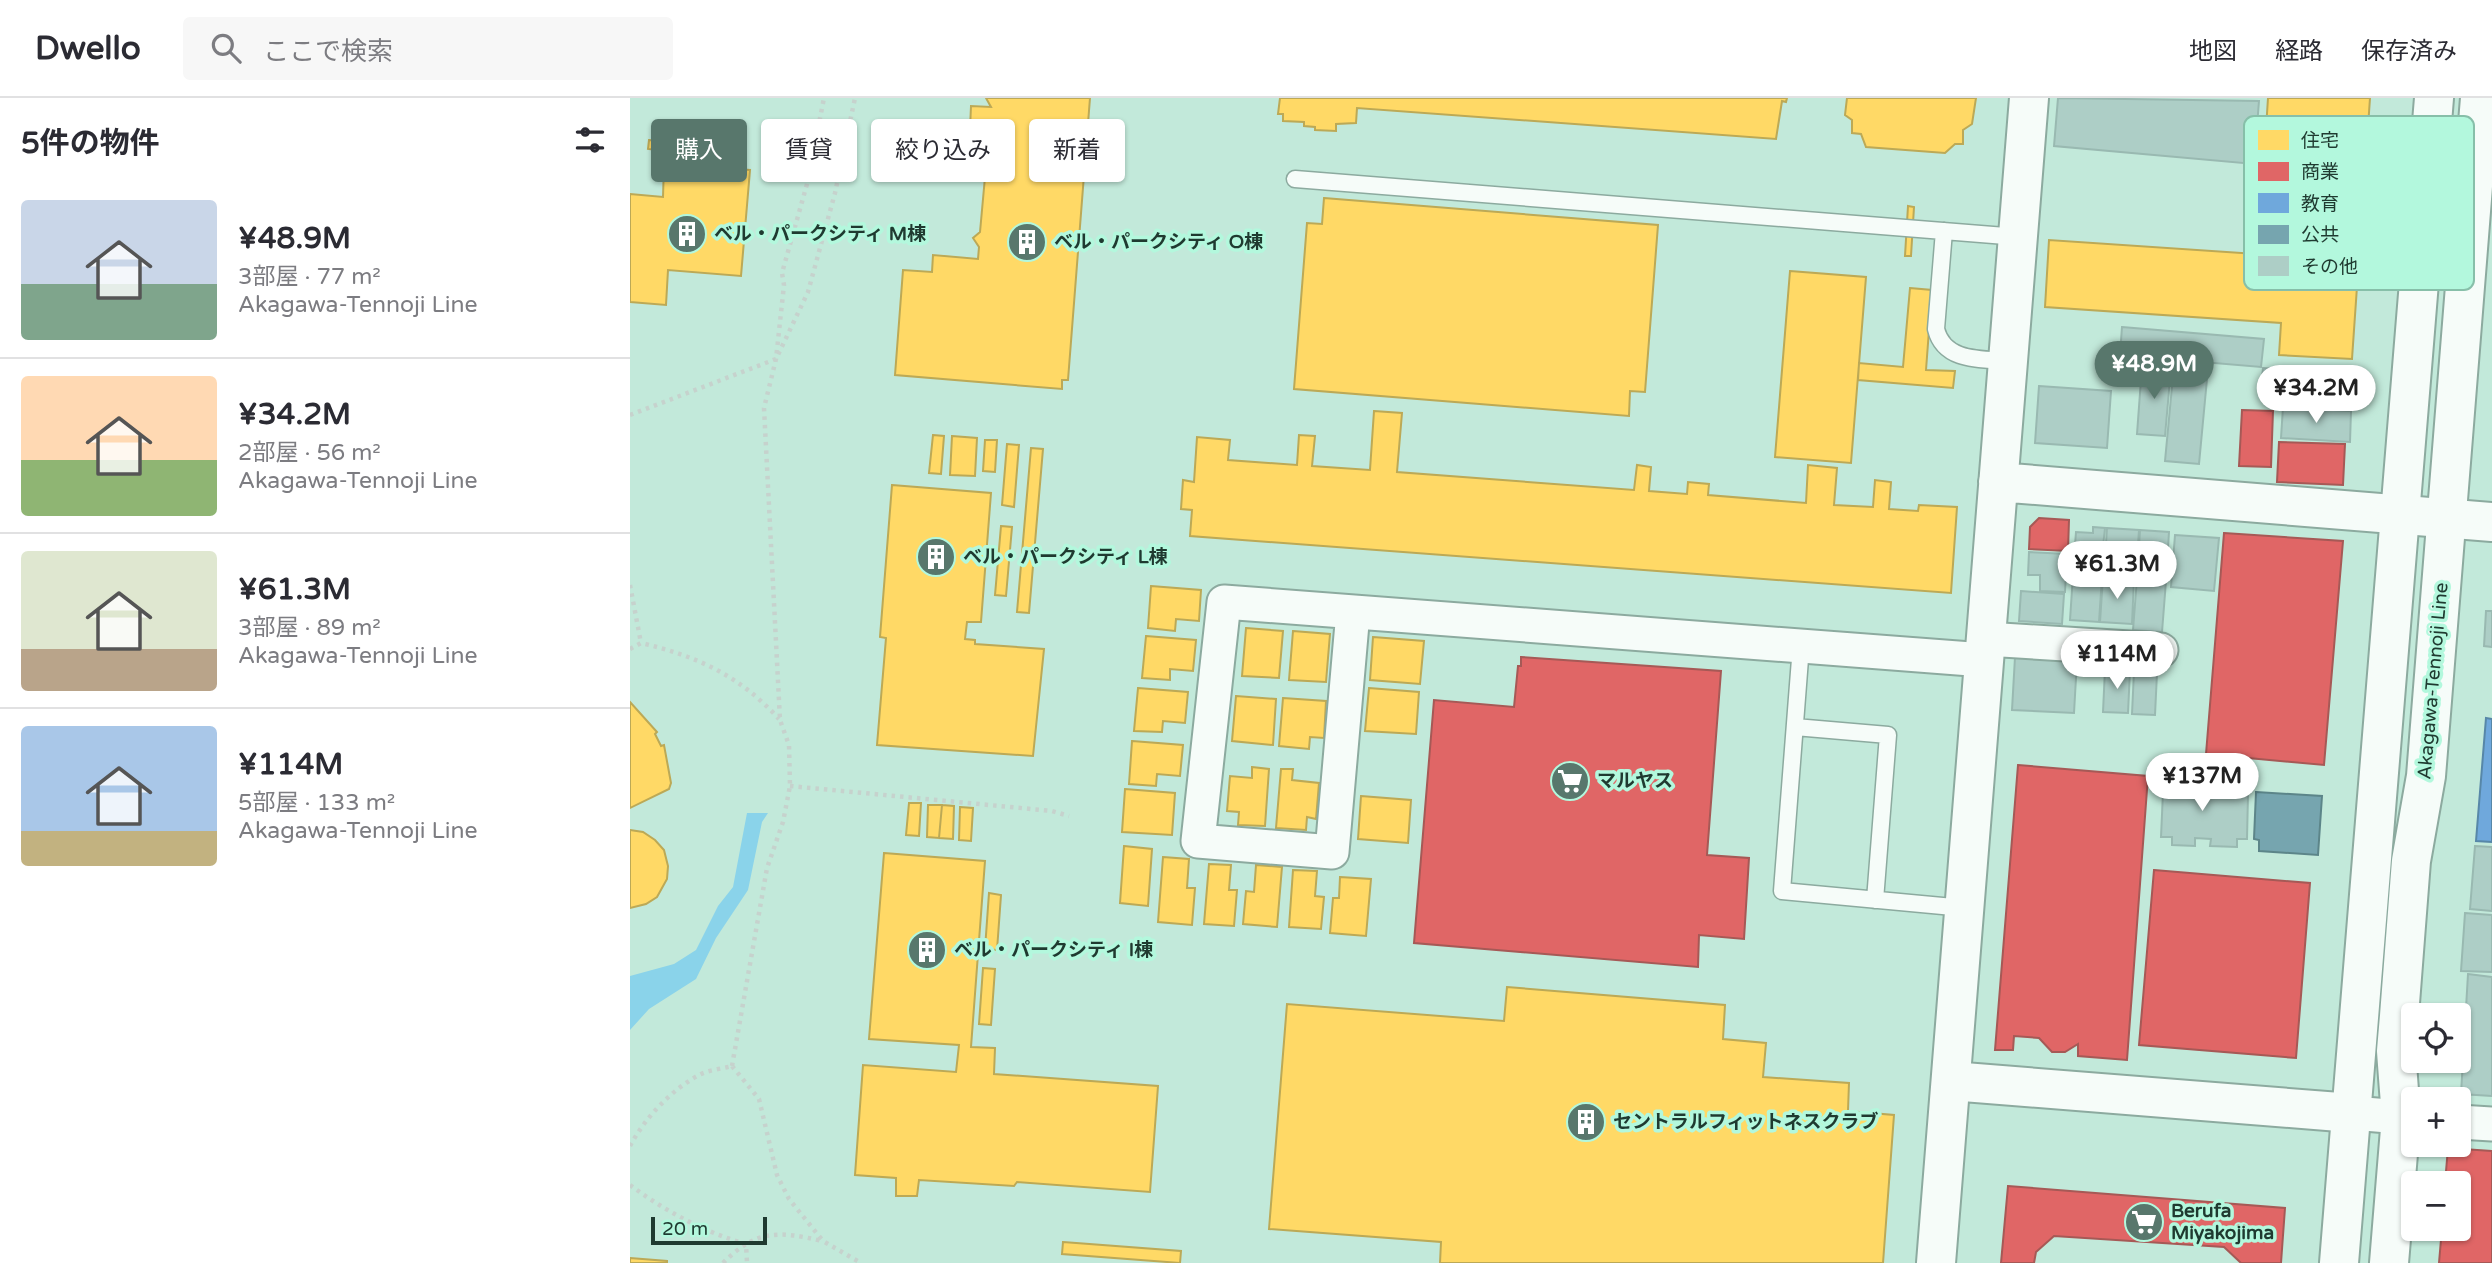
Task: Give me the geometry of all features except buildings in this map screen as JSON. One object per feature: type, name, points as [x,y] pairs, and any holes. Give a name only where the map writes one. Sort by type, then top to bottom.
[{"type":"main road","points":[[1936,1263],[2029,98]]},
{"type":"main road","points":[[2433,116],[2434,98]]},
{"type":"main road","name":"Akagawa-Tennoji Line","points":[[2474,177],[2480,98]]},
{"type":"main road","points":[[2339,1263],[2418,290]]},
{"type":"main road","name":"Akagawa-Tennoji Line","points":[[2402,1087],[2396,1051],[2411,860],[2426,776],[2465,290]]},
{"type":"main road","points":[[1998,481],[2492,522]]},
{"type":"main road","points":[[1951,1081],[2352,1114]]},
{"type":"main road","name":"Akagawa-Tennoji Line","points":[[2389,1263],[2402,1157]]},
{"type":"street","points":[[1353,611],[1332,852],[1198,841],[1224,602],[1353,611],[1801,646],[2161,650]]},
{"type":"street","points":[[2352,1114],[2401,1118]]},
{"type":"street","points":[[2471,1123],[2492,1124]]},
{"type":"lane","points":[[1295,179],[2018,237]]},
{"type":"lane","points":[[1944,230],[1936,329],[1938,339],[1962,357],[2008,361]]},
{"type":"lane","points":[[1801,646],[1782,891],[1964,908]]},
{"type":"lane","points":[[1795,727],[1888,735],[1875,900]]},
{"type":"path","points":[[823,1241],[789,1199],[777,1175],[759,1099],[732,1066],[767,868],[783,822],[790,786],[789,745],[780,720],[764,408],[776,359],[784,285],[782,273],[807,184],[824,98]]},
{"type":"path","points":[[630,415],[776,359],[808,292],[835,192],[855,98]]},
{"type":"path","points":[[630,584],[641,643]]},
{"type":"path","points":[[630,649],[641,643],[700,660],[757,695],[780,720]]},
{"type":"path","points":[[790,786],[1052,811],[1069,816]]},
{"type":"path","points":[[630,1146],[651,1116],[673,1093],[701,1074],[732,1066]]},
{"type":"path","points":[[630,1185],[657,1205],[692,1223],[719,1236],[746,1244]]},
{"type":"path","points":[[723,1263],[746,1244],[775,1233],[823,1241],[861,1263]]},
{"type":"path","points":[[746,1244],[747,1263]]},
{"type":"water","points":[[747,813],[768,813],[762,822],[748,890],[716,938],[696,979],[649,1009],[630,1030],[630,976],[674,964],[696,950],[718,906],[733,887]]},
{"type":"place","name":"ベル・パークシティ M棟","points":[[687,234]]},
{"type":"place","name":"ベル・パークシティ O棟","points":[[1027,242]]},
{"type":"place","name":"ベル・パークシティ L棟","points":[[936,557]]},
{"type":"place","name":"マルヤス","points":[[1570,781]]},
{"type":"place","name":"ベル・パークシティ I棟","points":[[927,950]]},
{"type":"place","name":"セントラルフィットネスクラブ","points":[[1586,1122]]},
{"type":"place","name":"Berufa Miyakojima","points":[[2144,1222]]}]
